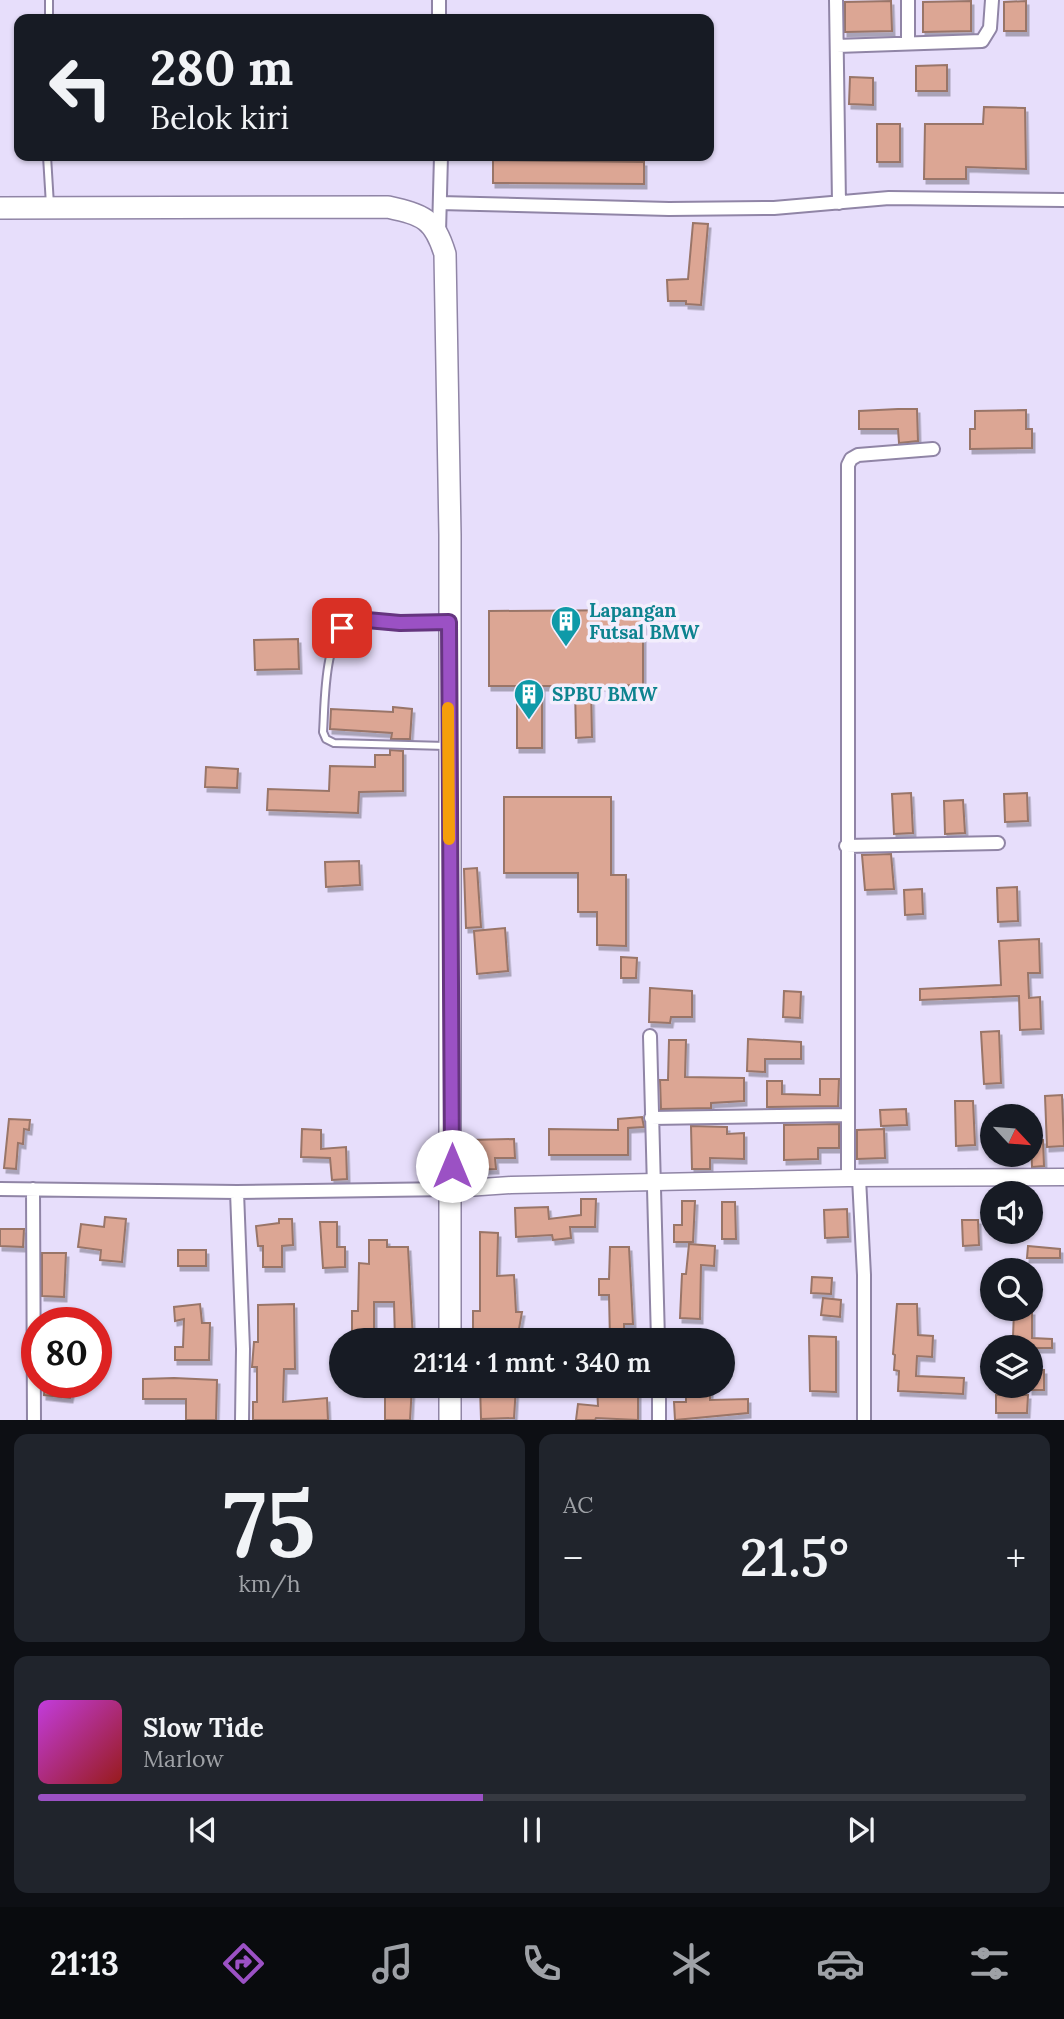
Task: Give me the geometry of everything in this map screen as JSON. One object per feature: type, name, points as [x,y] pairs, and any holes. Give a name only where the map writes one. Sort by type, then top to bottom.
[{"type":"highway","points":[[0,208],[388,207],[417,214],[430,222],[439,234],[445,254],[447,304],[452,1189],[450,1328]]},
{"type":"highway","points":[[450,1398],[450,1420]]},
{"type":"street","points":[[836,0],[839,203]]},
{"type":"street","points":[[908,0],[908,42]]},
{"type":"street","points":[[837,46],[982,41],[990,28],[992,0]]},
{"type":"street","points":[[439,234],[441,161]]},
{"type":"street","points":[[440,203],[669,209],[839,203],[890,198],[1064,200]]},
{"type":"street","points":[[864,1420],[863,1275],[845,1115],[849,461],[859,456],[933,449]]},
{"type":"street","points":[[846,846],[998,844]]},
{"type":"street","points":[[650,1036],[650,1118],[658,1328]]},
{"type":"street","points":[[650,1118],[845,1115]]},
{"type":"street","points":[[0,1189],[237,1192],[853,1178],[1064,1177]]},
{"type":"street","points":[[33,1189],[34,1420]]},
{"type":"street","points":[[237,1192],[243,1349],[242,1420]]},
{"type":"street","points":[[659,1398],[659,1420]]},
{"type":"lane","points":[[47,161],[50,207]]},
{"type":"lane","points":[[448,747],[341,744],[328,741],[323,732],[330,655],[347,623],[356,619],[400,623],[449,622]]},
{"type":"building","points":[[891,1],[892,31],[845,32],[845,2]]},
{"type":"building","points":[[971,1],[971,31],[923,32],[923,2]]},
{"type":"building","points":[[1026,1],[1026,31],[1004,31],[1004,2]]},
{"type":"building","points":[[947,65],[947,91],[916,91],[916,66]]},
{"type":"building","points":[[850,77],[873,78],[873,105],[849,104]]},
{"type":"building","points":[[984,107],[1025,108],[1026,169],[966,167],[966,179],[924,179],[925,124],[983,124]]},
{"type":"building","points":[[877,124],[900,124],[900,162],[877,162]]},
{"type":"building","points":[[493,161],[644,162],[644,184],[493,183]]},
{"type":"building","points":[[693,223],[708,224],[701,305],[686,304],[686,301],[668,301],[667,280],[688,279]]},
{"type":"building","points":[[917,409],[918,441],[899,443],[898,429],[859,429],[859,411]]},
{"type":"building","points":[[1026,410],[1026,429],[1032,429],[1032,448],[970,449],[970,429],[975,429],[975,411]]},
{"type":"building","name":"Lapangan Futsal BMW","points":[[643,610],[643,685],[591,686],[592,737],[576,738],[575,686],[542,686],[542,748],[517,748],[517,686],[489,686],[489,611]]},
{"type":"building","points":[[298,639],[299,669],[255,670],[254,640]]},
{"type":"building","points":[[393,707],[412,709],[410,739],[391,739],[392,733],[330,729],[331,709],[393,712]]},
{"type":"building","points":[[390,750],[403,751],[403,791],[359,792],[358,813],[267,810],[268,789],[329,791],[330,766],[375,767],[375,755],[390,755]]},
{"type":"building","points":[[206,767],[238,769],[237,788],[205,787]]},
{"type":"building","points":[[911,793],[913,833],[894,834],[892,794]]},
{"type":"building","points":[[1027,793],[1028,821],[1005,822],[1004,794]]},
{"type":"building","points":[[504,797],[611,797],[611,875],[626,875],[626,946],[597,945],[597,912],[578,912],[578,873],[504,873]]},
{"type":"building","points":[[963,800],[965,833],[945,834],[944,801]]},
{"type":"building","points":[[891,854],[894,889],[865,890],[862,855]]},
{"type":"building","points":[[359,861],[360,885],[326,887],[325,862]]},
{"type":"building","points":[[477,868],[481,927],[466,928],[464,869]]},
{"type":"building","points":[[1017,887],[1018,921],[998,922],[997,888]]},
{"type":"building","points":[[922,889],[923,914],[905,915],[904,890]]},
{"type":"building","points":[[505,928],[508,971],[477,974],[474,931]]},
{"type":"building","points":[[1039,939],[1040,973],[1028,973],[1029,998],[1040,997],[1041,1029],[1020,1030],[1019,996],[920,1000],[920,989],[1001,985],[999,941]]},
{"type":"building","points":[[621,957],[637,958],[636,978],[621,978]]},
{"type":"building","points":[[650,988],[692,991],[692,1017],[671,1017],[670,1023],[649,1022]]},
{"type":"building","points":[[784,991],[801,992],[800,1018],[783,1017]]},
{"type":"building","points":[[999,1031],[1001,1083],[984,1084],[981,1032]]},
{"type":"building","points":[[748,1039],[801,1042],[801,1059],[765,1059],[765,1072],[747,1071]]},
{"type":"building","points":[[669,1040],[686,1040],[685,1077],[744,1078],[744,1101],[711,1103],[711,1108],[661,1109],[660,1080],[668,1080]]},
{"type":"building","points":[[820,1079],[839,1079],[838,1106],[767,1107],[767,1081],[782,1081],[782,1094],[820,1095]]},
{"type":"building","points":[[1062,1095],[1064,1146],[1047,1147],[1045,1096]]},
{"type":"building","points":[[955,1101],[973,1101],[975,1145],[956,1146]]},
{"type":"building","points":[[906,1109],[907,1125],[881,1126],[880,1110]]},
{"type":"building","points":[[642,1117],[644,1127],[628,1128],[628,1155],[549,1155],[549,1129],[618,1130],[618,1119]]},
{"type":"building","points":[[9,1119],[30,1120],[29,1130],[24,1129],[23,1144],[18,1143],[16,1169],[4,1168]]},
{"type":"building","points":[[839,1124],[839,1148],[818,1148],[818,1159],[784,1160],[784,1125]]},
{"type":"building","points":[[691,1126],[727,1127],[727,1134],[744,1133],[744,1159],[710,1158],[710,1169],[692,1169]]},
{"type":"building","points":[[302,1129],[321,1130],[321,1149],[346,1147],[347,1179],[332,1180],[330,1158],[301,1157]]},
{"type":"building","points":[[884,1129],[885,1158],[857,1159],[857,1130]]},
{"type":"building","points":[[514,1139],[515,1158],[495,1158],[496,1169],[471,1170],[469,1140]]},
{"type":"building","points":[[581,1199],[596,1199],[595,1227],[570,1227],[571,1238],[553,1240],[552,1235],[516,1237],[515,1208],[548,1207],[549,1219],[581,1215]]},
{"type":"building","points":[[682,1201],[695,1201],[693,1242],[674,1242],[674,1225],[682,1225]]},
{"type":"building","points":[[722,1202],[735,1202],[736,1239],[722,1239]]},
{"type":"building","points":[[847,1209],[848,1237],[825,1238],[824,1210]]},
{"type":"building","points":[[105,1217],[126,1219],[122,1262],[100,1260],[101,1250],[78,1247],[81,1224],[104,1227]]},
{"type":"building","points":[[279,1219],[292,1219],[293,1245],[282,1246],[282,1267],[263,1267],[263,1246],[258,1246],[256,1226],[279,1223]]},
{"type":"building","points":[[962,1220],[978,1220],[979,1245],[963,1246]]},
{"type":"building","points":[[320,1222],[337,1222],[337,1247],[345,1247],[345,1267],[323,1268]]},
{"type":"building","points":[[0,1229],[24,1229],[23,1247],[0,1246]]},
{"type":"building","points":[[480,1232],[498,1233],[497,1276],[514,1275],[516,1312],[522,1312],[519,1328],[473,1328],[473,1311],[480,1311]]},
{"type":"building","points":[[369,1240],[387,1240],[387,1247],[408,1247],[412,1328],[395,1328],[394,1302],[374,1302],[374,1328],[352,1328],[352,1311],[358,1311],[359,1263],[369,1264]]},
{"type":"building","points":[[689,1244],[715,1246],[714,1266],[701,1265],[700,1319],[680,1318],[682,1274],[686,1274]]},
{"type":"building","points":[[1028,1246],[1060,1249],[1060,1258],[1027,1258]]},
{"type":"building","points":[[610,1247],[629,1247],[633,1324],[624,1324],[624,1328],[610,1328],[609,1295],[599,1295],[599,1279],[609,1279]]},
{"type":"building","points":[[178,1250],[206,1250],[206,1266],[178,1266]]},
{"type":"building","points":[[42,1253],[66,1253],[64,1297],[42,1296]]},
{"type":"building","points":[[812,1277],[832,1278],[831,1294],[811,1293]]},
{"type":"building","points":[[823,1298],[841,1300],[840,1317],[821,1315]]},
{"type":"building","points":[[200,1304],[202,1323],[210,1323],[209,1360],[175,1360],[175,1347],[183,1347],[184,1319],[175,1321],[174,1307]]},
{"type":"building","points":[[294,1304],[295,1369],[284,1369],[283,1402],[327,1398],[328,1420],[253,1420],[253,1402],[257,1402],[257,1367],[252,1367],[254,1342],[258,1342],[258,1305]]},
{"type":"building","points":[[897,1304],[917,1304],[918,1335],[933,1336],[932,1357],[917,1356],[916,1376],[964,1378],[963,1394],[898,1391],[899,1371],[894,1370],[893,1354]]},
{"type":"building","points":[[1014,1321],[1032,1321],[1032,1335],[1013,1335]]},
{"type":"building","points":[[809,1336],[836,1337],[836,1392],[810,1391]]},
{"type":"building","points":[[1043,1339],[1052,1339],[1052,1348],[1043,1348]]},
{"type":"building","points":[[143,1379],[217,1380],[216,1420],[186,1420],[186,1399],[143,1399]]},
{"type":"building","points":[[385,1398],[411,1398],[410,1420],[385,1420]]},
{"type":"building","points":[[480,1398],[515,1398],[514,1418],[481,1419]]},
{"type":"building","points":[[598,1398],[638,1398],[638,1420],[576,1420],[578,1404],[598,1406]]},
{"type":"building","points":[[686,1398],[748,1399],[748,1413],[675,1420],[674,1402],[686,1402]]},
{"type":"building","points":[[996,1398],[1028,1398],[1027,1413],[996,1413]]},
{"type":"slow traffic","points":[[448,708],[449,839]]},
{"type":"place","name":"Lapangan Futsal BMW","points":[[566,648]]},
{"type":"place","name":"SPBU BMW","points":[[529,721]]},
{"type":"route","points":[[342,628],[356,619],[400,623],[449,622],[452,1166]]}]
